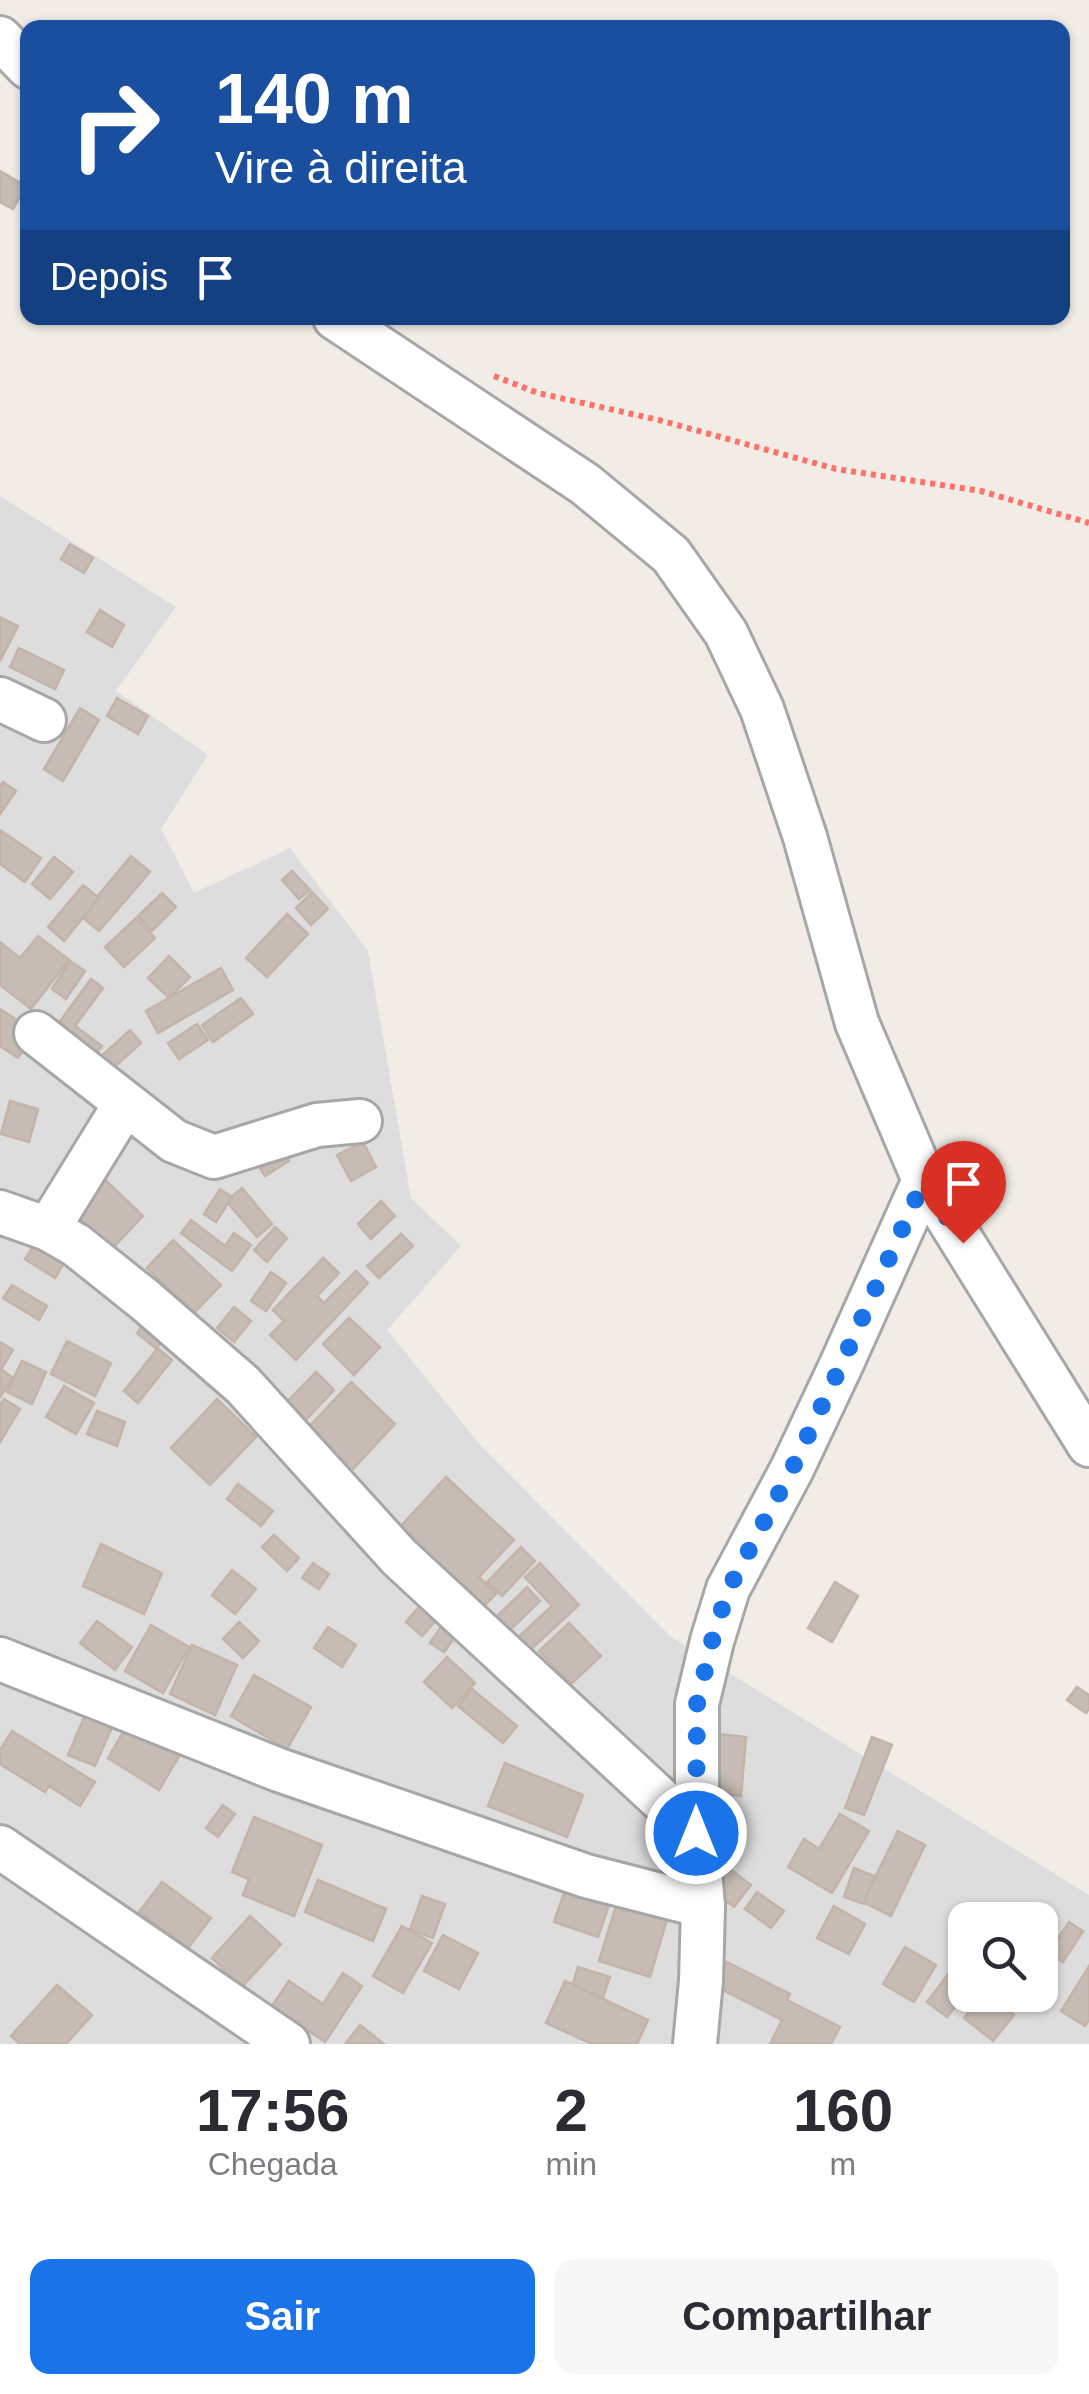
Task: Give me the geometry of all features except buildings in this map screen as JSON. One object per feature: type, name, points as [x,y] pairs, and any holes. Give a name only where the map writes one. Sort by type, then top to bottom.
[{"type":"street","points":[[0,38],[20,58]]},
{"type":"street","points":[[346,325],[585,484],[670,555],[726,634],[762,709],[857,1023],[924,1180],[1089,1445]]},
{"type":"street","points":[[0,700],[44,720]]},
{"type":"street","points":[[36,1033],[174,1141],[214,1156],[316,1125],[360,1121]]},
{"type":"street","points":[[48,1228],[126,1104]]},
{"type":"street","points":[[695,2044],[703,1906],[696,1833],[697,1704],[712,1641],[728,1590],[800,1451],[924,1180]]},
{"type":"street","points":[[0,1212],[48,1228],[90,1256],[243,1384],[399,1557],[696,1833]]},
{"type":"street","points":[[0,1659],[279,1770],[586,1876],[703,1906]]},
{"type":"street","points":[[0,1847],[288,2044]]},
{"type":"path","points":[[486,372],[538,393],[659,420],[836,469],[981,491],[1089,523]]},
{"type":"shaded area","points":[[0,496],[176,607],[116,691],[208,755],[161,829],[194,893],[290,848],[368,951],[411,1198],[461,1246],[387,1330],[481,1446],[671,1637],[1089,1895],[1089,2044],[0,2044]]},
{"type":"route","points":[[696,1833],[697,1704],[728,1590],[792,1469],[924,1180],[963,1243]]}]
